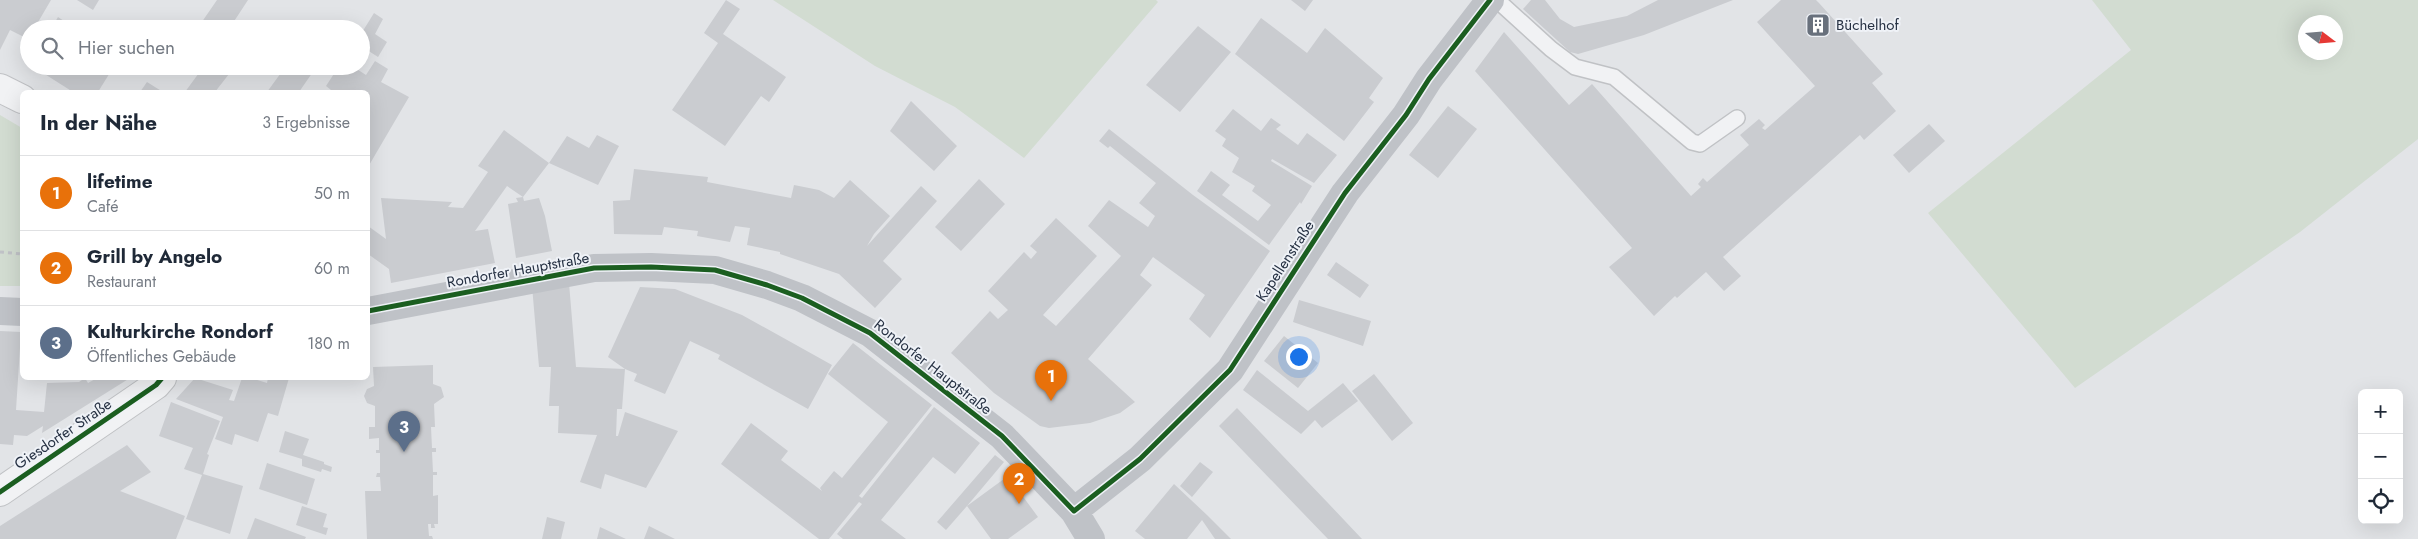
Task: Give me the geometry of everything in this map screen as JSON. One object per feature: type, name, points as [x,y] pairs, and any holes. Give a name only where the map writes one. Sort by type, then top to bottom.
[{"type":"street","name":"Kapellenstraße","points":[[1074,511],[1140,459],[1230,370],[1345,193],[1406,115],[1451,49],[1490,0]]},
{"type":"street","points":[[0,88],[20,98]]},
{"type":"street","name":"Rondorfer Hauptstraße","points":[[370,311],[594,268],[651,267],[714,270],[766,285],[802,298],[870,333],[1002,436],[1074,511],[1092,539]]},
{"type":"street","points":[[0,311],[20,312]]},
{"type":"street","name":"Giesdorfer Straße","points":[[0,492],[156,385],[160,380]]},
{"type":"lane","points":[[1496,0],[1551,49],[1575,67],[1614,77],[1692,142],[1700,144],[1737,118]]},
{"type":"path","points":[[0,252],[20,254]]},
{"type":"shaded area","points":[[773,0],[1156,0],[1158,2],[1024,158],[955,107],[875,66]]},
{"type":"shaded area","points":[[2092,0],[2418,0],[2418,139],[2300,232],[2075,388],[1928,213],[2131,50]]},
{"type":"shaded area","points":[[0,115],[20,127],[20,286],[0,286]]},
{"type":"building","points":[[0,0],[51,0],[39,20],[20,20],[20,35],[10,30],[0,50]]},
{"type":"building","points":[[77,0],[99,0],[93,10]]},
{"type":"building","points":[[217,0],[248,0],[235,20],[203,20]]},
{"type":"building","points":[[726,0],[740,9],[723,34],[786,77],[769,102],[761,96],[725,146],[672,110],[718,43],[704,33]]},
{"type":"building","points":[[1291,0],[1313,0],[1305,11]]},
{"type":"building","points":[[1531,0],[1545,0],[1560,19],[1574,27],[1627,16],[1658,0],[1733,0],[1644,35],[1578,54],[1570,52],[1523,9]]},
{"type":"building","points":[[1781,0],[1816,0],[1883,74],[1872,83],[1896,111],[1864,140],[1860,135],[1723,257],[1741,276],[1724,291],[1706,272],[1677,298],[1675,296],[1654,316],[1609,267],[1632,248],[1475,71],[1504,32],[1569,105],[1592,84],[1691,196],[1701,187],[1698,184],[1703,178],[1707,182],[1749,145],[1740,135],[1759,119],[1765,125],[1762,128],[1765,130],[1815,86],[1757,22]]},
{"type":"building","points":[[374,13],[383,19],[375,34],[387,42],[378,57],[370,52],[370,20]]},
{"type":"building","points":[[1261,18],[1307,53],[1325,28],[1383,78],[1369,98],[1374,102],[1344,141],[1235,54]]},
{"type":"building","points":[[1198,26],[1231,52],[1180,112],[1146,85]]},
{"type":"building","points":[[375,61],[388,69],[381,82],[409,97],[370,164],[370,90],[331,90],[326,86],[333,75],[370,75],[370,69]]},
{"type":"building","points":[[46,75],[109,75],[99,90],[70,90]]},
{"type":"building","points":[[197,75],[228,75],[217,90],[186,90]]},
{"type":"building","points":[[279,75],[311,75],[300,90],[268,90]]},
{"type":"building","points":[[147,82],[160,90],[141,90]]},
{"type":"building","points":[[911,101],[957,146],[934,171],[890,131]]},
{"type":"building","points":[[1448,106],[1477,129],[1438,178],[1409,155]]},
{"type":"building","points":[[1233,109],[1261,131],[1271,118],[1281,125],[1276,129],[1298,145],[1307,133],[1337,155],[1314,183],[1272,159],[1271,161],[1312,186],[1301,204],[1300,202],[1269,245],[1197,191],[1211,171],[1230,185],[1222,195],[1258,221],[1271,205],[1252,191],[1255,186],[1232,172],[1239,158],[1222,146],[1226,139],[1215,131]]},
{"type":"building","points":[[1929,124],[1945,141],[1909,173],[1893,155]]},
{"type":"building","points":[[1109,129],[1193,195],[1270,251],[1210,338],[1189,319],[1205,295],[1153,257],[1140,275],[1152,285],[1088,359],[1135,402],[1120,413],[1090,423],[1049,428],[1040,426],[994,393],[951,353],[990,311],[998,319],[1008,310],[988,291],[1024,252],[1031,259],[1037,252],[1030,246],[1056,218],[1097,256],[1043,315],[1056,326],[1121,256],[1088,226],[1109,200],[1148,227],[1155,216],[1139,203],[1156,183],[1110,146],[1108,148],[1099,141]]},
{"type":"building","points":[[504,130],[549,163],[523,197],[507,186],[475,231],[488,229],[495,263],[391,283],[389,269],[370,255],[370,227],[386,239],[381,198],[452,202],[448,207],[463,208],[488,172],[478,166]]},
{"type":"building","points":[[597,135],[619,146],[598,185],[549,163],[567,136],[589,148]]},
{"type":"building","points":[[634,169],[708,177],[707,182],[791,198],[794,185],[819,190],[834,198],[850,180],[890,216],[874,234],[867,246],[921,186],[937,201],[883,261],[902,279],[875,308],[839,274],[780,254],[780,252],[747,245],[750,228],[735,226],[730,242],[697,236],[698,231],[664,227],[662,235],[614,234],[613,201],[630,200]]},
{"type":"building","points":[[979,179],[1005,204],[961,251],[935,227]]},
{"type":"building","points":[[523,197],[524,201],[539,198],[545,216],[552,251],[516,258],[508,204],[518,202],[516,198]]},
{"type":"building","points":[[1336,262],[1369,285],[1360,298],[1327,275]]},
{"type":"building","points":[[569,283],[576,367],[625,369],[622,409],[617,409],[616,436],[618,436],[625,412],[678,431],[646,488],[605,474],[601,489],[580,482],[597,435],[558,433],[559,406],[549,406],[551,367],[539,367],[532,286]]},
{"type":"building","points":[[640,287],[675,289],[742,315],[832,365],[808,409],[718,359],[720,355],[690,341],[665,394],[634,381],[637,374],[625,369],[608,357]]},
{"type":"building","points":[[1299,300],[1371,321],[1363,346],[1293,322]]},
{"type":"building","points":[[0,331],[20,332],[16,410],[44,412],[47,383],[79,382],[82,380],[86,380],[88,383],[93,380],[127,380],[42,433],[43,426],[27,436],[14,435],[13,445],[0,444]]},
{"type":"building","points":[[1284,336],[1318,363],[1298,388],[1264,361]]},
{"type":"building","points":[[853,343],[932,405],[859,496],[862,498],[934,407],[980,443],[955,474],[933,457],[881,520],[906,539],[843,539],[837,534],[862,504],[859,502],[829,539],[819,539],[721,464],[751,423],[788,451],[781,460],[822,491],[820,488],[834,471],[842,478],[888,422],[828,374]]},
{"type":"building","points":[[433,365],[433,384],[441,387],[444,397],[434,404],[435,427],[431,427],[432,448],[436,448],[436,452],[432,452],[433,472],[437,472],[437,475],[433,475],[433,496],[438,495],[438,524],[434,524],[435,528],[431,528],[431,524],[428,524],[429,536],[432,536],[433,539],[367,539],[365,491],[381,491],[380,477],[376,477],[377,473],[380,473],[380,453],[376,453],[376,450],[379,450],[379,438],[369,439],[369,427],[375,427],[375,406],[367,403],[364,396],[367,389],[374,386],[373,367]]},
{"type":"building","points":[[1257,370],[1308,411],[1343,383],[1358,401],[1322,428],[1315,420],[1301,434],[1243,390]]},
{"type":"building","points":[[1374,374],[1413,423],[1392,441],[1352,391]]},
{"type":"building","points":[[193,380],[201,380],[233,390],[229,400],[234,401],[241,380],[257,380],[267,383],[268,380],[288,380],[278,416],[268,413],[258,442],[235,434],[232,445],[215,439],[223,417],[176,399]]},
{"type":"building","points":[[171,402],[220,421],[207,454],[209,455],[203,474],[243,486],[230,534],[186,519],[202,475],[184,469],[193,448],[159,436]]},
{"type":"building","points":[[1237,408],[1362,539],[1328,539],[1219,426]]},
{"type":"building","points":[[285,431],[309,439],[303,455],[324,462],[324,464],[332,467],[331,472],[322,469],[321,472],[302,466],[302,459],[279,452]]},
{"type":"building","points":[[127,445],[151,472],[120,491],[185,516],[176,539],[0,539],[0,526]]},
{"type":"building","points":[[995,455],[1004,462],[946,530],[937,522]]},
{"type":"building","points":[[1200,462],[1213,472],[1192,497],[1180,486]]},
{"type":"building","points":[[267,463],[315,479],[307,505],[259,489]]},
{"type":"building","points":[[1008,476],[1038,517],[1008,539],[991,539],[967,506]]},
{"type":"building","points":[[1174,484],[1231,539],[1215,539],[1202,520],[1187,539],[1145,539],[1135,531]]},
{"type":"building","points":[[302,506],[327,514],[323,527],[328,528],[326,535],[296,525]]},
{"type":"building","points":[[547,517],[565,522],[561,539],[542,539]]},
{"type":"building","points":[[255,518],[306,537],[305,539],[247,539]]},
{"type":"building","points":[[649,526],[675,539],[644,539]]},
{"type":"building","points":[[600,527],[626,539],[597,539]]},
{"type":"cycle path","points":[[370,311],[594,268],[651,267],[715,270],[767,285],[802,298],[870,333],[1002,436],[1074,511],[1140,459],[1230,370],[1345,193],[1406,115],[1429,79],[1490,0]]},
{"type":"cycle path","points":[[0,492],[156,385],[160,380]]},
{"type":"place","name":"Büchelhof","points":[[1818,25]]},
{"type":"place","name":"lifetime","points":[[1051,401]]},
{"type":"place","name":"Kulturkirche Rondorf","points":[[404,452]]},
{"type":"place","name":"Grill by Angelo","points":[[1019,504]]}]
